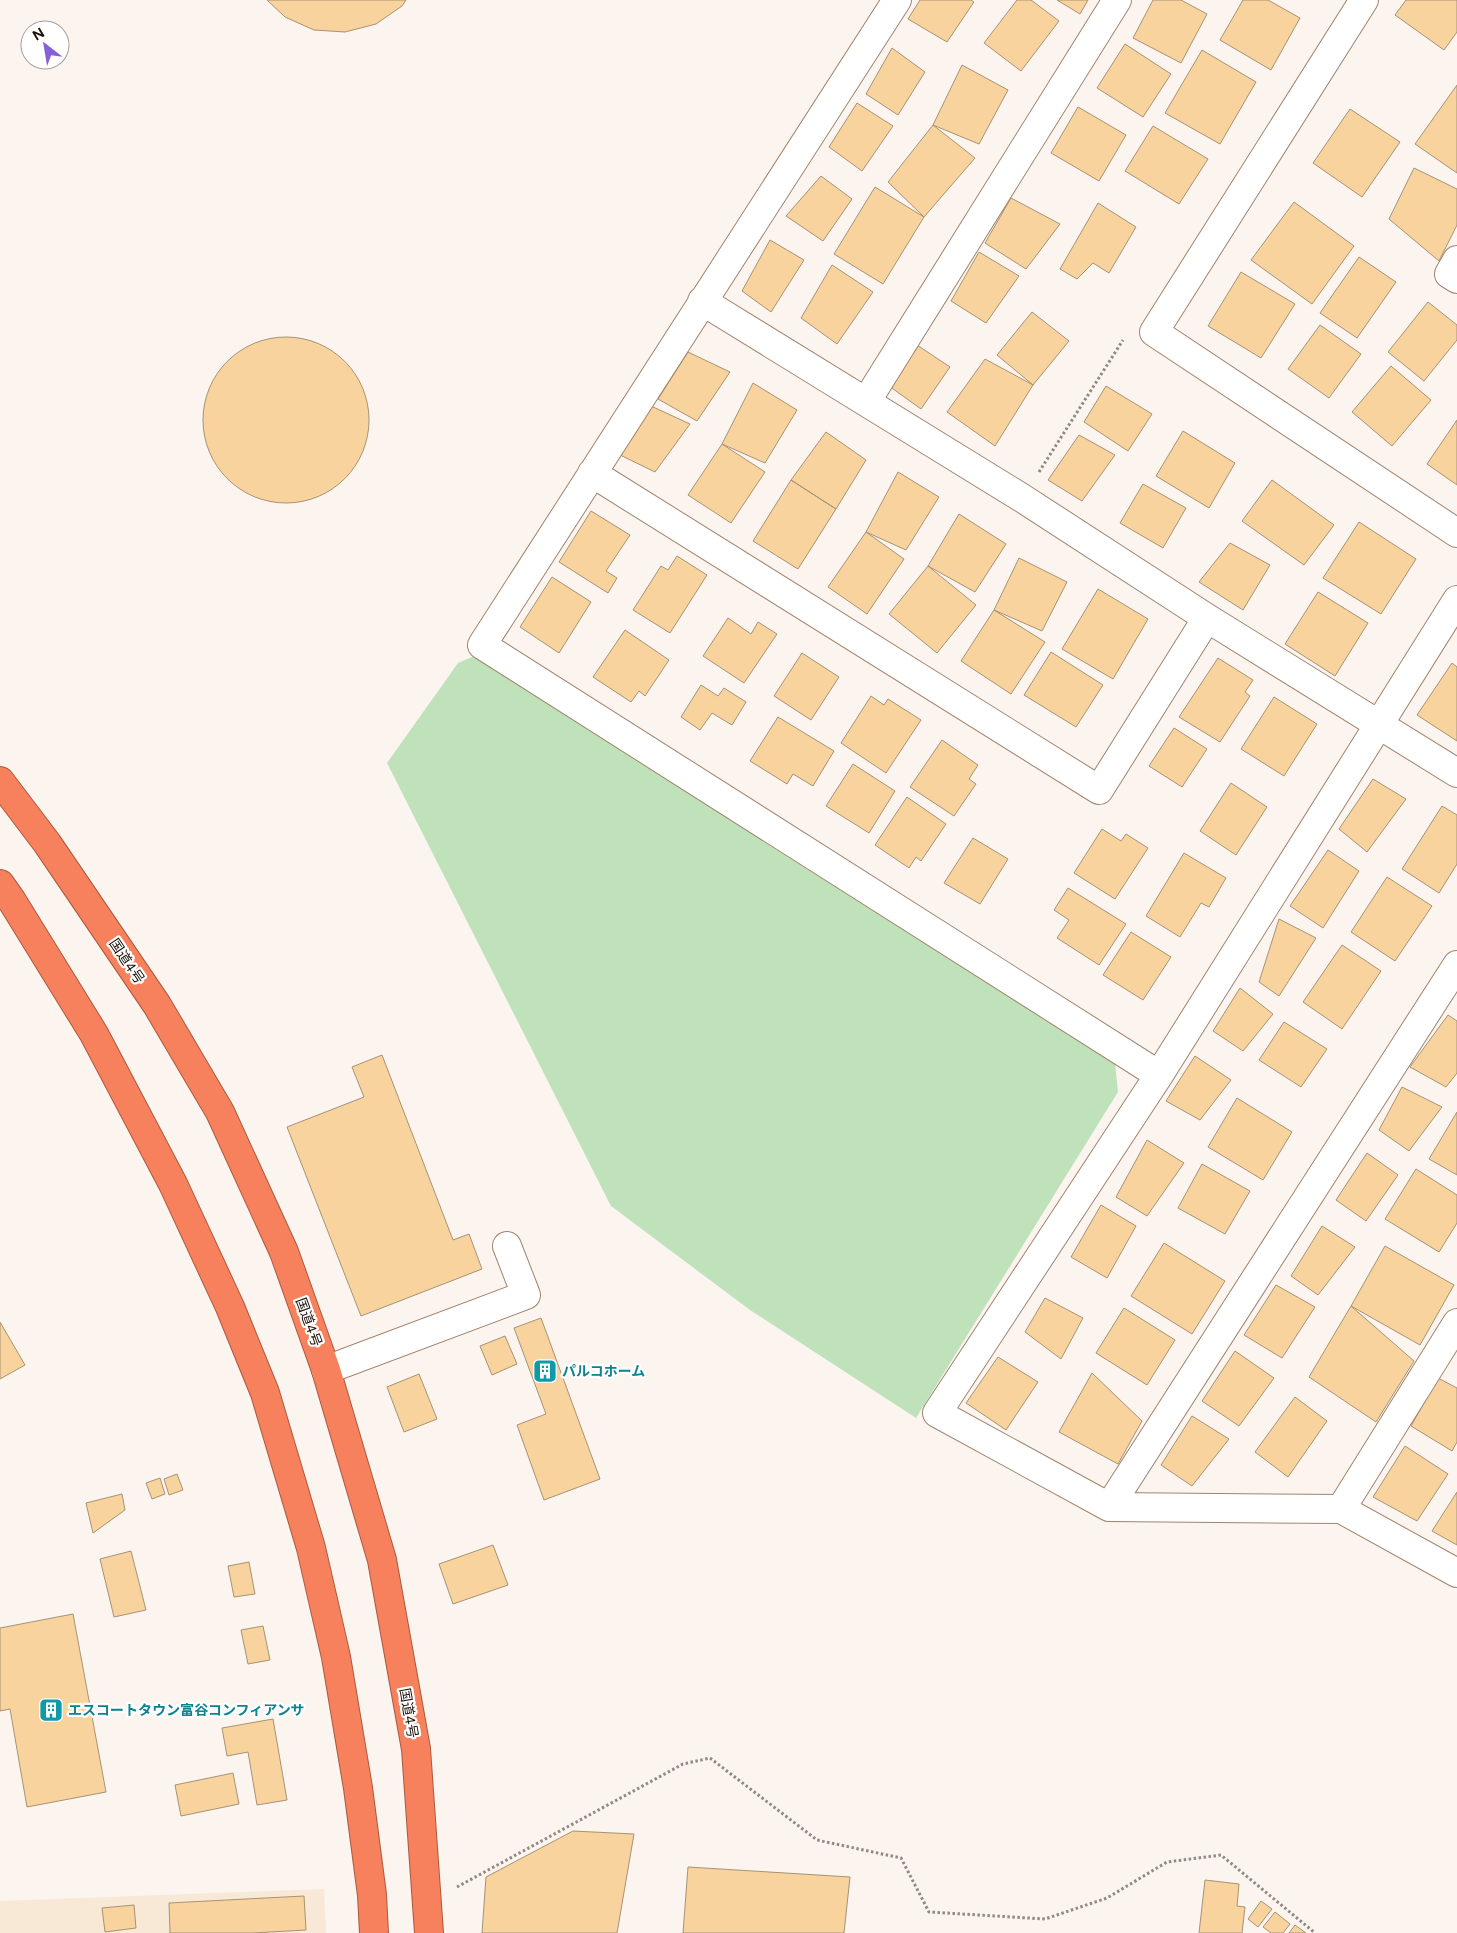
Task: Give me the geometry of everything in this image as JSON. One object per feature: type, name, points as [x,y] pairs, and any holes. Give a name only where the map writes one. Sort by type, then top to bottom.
[{"type":"highway","name":"国道4号","points":[[0,781],[47,843],[157,1005],[220,1112],[284,1252],[326,1370],[382,1560],[416,1749],[429,1933]]},
{"type":"highway","points":[[0,884],[94,1034],[163,1166],[230,1307],[265,1393],[311,1548],[336,1657],[358,1788],[372,1895],[374,1933]]},
{"type":"street","points":[[897,0],[482,646],[1159,1075]]},
{"type":"street","points":[[866,402],[1117,0]]},
{"type":"street","points":[[1364,0],[1154,332],[1457,533]]},
{"type":"street","points":[[1457,260],[1449,274],[1457,279]]},
{"type":"street","points":[[702,301],[1022,498],[1207,618],[1457,773]]},
{"type":"street","points":[[592,473],[1099,790],[1207,618]]},
{"type":"street","points":[[1457,600],[1159,1075],[937,1413],[1109,1508],[1341,1509],[1457,1573]]},
{"type":"street","points":[[1109,1508],[1457,965]]},
{"type":"street","points":[[326,1370],[526,1295],[507,1246]]},
{"type":"street","points":[[1341,1509],[1457,1323]]},
{"type":"path","points":[[1022,498],[1127,334],[1154,332]]},
{"type":"path","points":[[428,1904],[683,1764],[710,1758],[817,1840],[901,1858],[929,1912],[1045,1918],[1107,1898],[1167,1862],[1221,1855],[1315,1933]]},
{"type":"shaded area","points":[[324,1889],[326,1933],[0,1933],[0,1901]]},
{"type":"green space","points":[[474,656],[1115,1063],[1118,1092],[916,1418],[750,1310],[611,1206],[387,763],[458,663]]},
{"type":"building","points":[[267,0],[406,0],[402,6],[376,24],[345,32],[314,30],[285,17]]},
{"type":"building","points":[[920,0],[971,0],[974,2],[947,42],[908,19]]},
{"type":"building","points":[[1017,0],[1031,0],[1059,21],[1021,71],[984,43]]},
{"type":"building","points":[[1057,0],[1088,0],[1080,14]]},
{"type":"building","points":[[1153,0],[1181,0],[1207,14],[1181,63],[1133,38]]},
{"type":"building","points":[[1243,0],[1268,0],[1300,18],[1271,70],[1220,40]]},
{"type":"building","points":[[1406,0],[1457,0],[1457,32],[1444,50],[1395,15]]},
{"type":"building","points":[[1125,44],[1171,74],[1143,117],[1097,88]]},
{"type":"building","points":[[892,48],[925,72],[898,115],[866,94]]},
{"type":"building","points":[[1202,50],[1256,82],[1220,144],[1165,113]]},
{"type":"building","points":[[962,65],[1008,90],[979,144],[933,125]]},
{"type":"building","points":[[1457,85],[1457,173],[1415,144]]},
{"type":"building","points":[[857,103],[893,126],[862,171],[829,147]]},
{"type":"building","points":[[1078,107],[1126,135],[1099,181],[1051,153]]},
{"type":"building","points":[[1350,109],[1400,142],[1362,197],[1313,163]]},
{"type":"building","points":[[933,125],[975,158],[924,217],[888,182]]},
{"type":"building","points":[[1153,126],[1208,159],[1179,204],[1125,171]]},
{"type":"building","points":[[1414,168],[1457,189],[1457,225],[1439,261],[1389,219]]},
{"type":"building","points":[[821,176],[852,199],[823,241],[786,216]]},
{"type":"building","points":[[875,187],[924,217],[883,284],[834,254]]},
{"type":"building","points":[[1011,198],[1060,224],[1026,269],[985,243]]},
{"type":"building","points":[[1294,202],[1354,246],[1312,304],[1251,260]]},
{"type":"building","points":[[1098,203],[1136,227],[1109,273],[1093,263],[1077,279],[1060,269]]},
{"type":"building","points":[[770,240],[804,260],[771,312],[742,291]]},
{"type":"building","points":[[979,252],[1019,276],[986,323],[951,301]]},
{"type":"building","points":[[1359,257],[1396,282],[1357,338],[1320,313]]},
{"type":"building","points":[[832,265],[873,292],[837,344],[801,318]]},
{"type":"building","points":[[1241,272],[1295,304],[1261,358],[1208,326]]},
{"type":"building","points":[[1428,302],[1457,325],[1457,340],[1424,381],[1388,352]]},
{"type":"building","points":[[1032,312],[1069,341],[1033,385],[997,355]]},
{"type":"building","points":[[1320,325],[1361,354],[1329,398],[1288,369]]},
{"type":"building","points":[[286,337],[310,341],[325,347],[350,368],[359,381],[365,396],[369,420],[365,444],[359,459],[338,484],[325,493],[310,499],[286,503],[262,499],[247,493],[222,472],[213,459],[207,444],[203,420],[207,396],[213,381],[234,356],[247,347],[262,341]]},
{"type":"building","points":[[917,345],[950,367],[921,409],[889,386]]},
{"type":"building","points":[[688,352],[730,372],[697,421],[658,399]]},
{"type":"building","points":[[985,359],[1033,385],[995,446],[947,412]]},
{"type":"building","points":[[1391,366],[1431,400],[1392,446],[1352,412]]},
{"type":"building","points":[[753,383],[797,410],[765,463],[722,444]]},
{"type":"building","points":[[1106,386],[1152,414],[1128,451],[1084,422]]},
{"type":"building","points":[[651,406],[690,424],[655,472],[618,454]]},
{"type":"building","points":[[1457,420],[1457,485],[1427,464]]},
{"type":"building","points":[[1183,431],[1235,463],[1209,508],[1156,476]]},
{"type":"building","points":[[826,432],[866,460],[836,509],[791,480]]},
{"type":"building","points":[[1079,435],[1115,455],[1082,501],[1048,480]]},
{"type":"building","points":[[722,444],[765,472],[731,523],[688,495]]},
{"type":"building","points":[[898,472],[939,497],[906,550],[866,532]]},
{"type":"building","points":[[791,480],[836,509],[798,569],[753,541]]},
{"type":"building","points":[[1272,480],[1334,525],[1304,565],[1242,521]]},
{"type":"building","points":[[1143,484],[1186,508],[1163,548],[1120,523]]},
{"type":"building","points":[[591,511],[630,535],[606,571],[617,578],[608,593],[559,562]]},
{"type":"building","points":[[959,514],[1006,544],[975,592],[928,566]]},
{"type":"building","points":[[1359,522],[1416,559],[1381,614],[1323,578]]},
{"type":"building","points":[[866,532],[904,559],[867,614],[828,587]]},
{"type":"building","points":[[1230,543],[1270,565],[1243,610],[1199,582]]},
{"type":"building","points":[[677,556],[707,575],[670,633],[633,610],[661,566],[668,570]]},
{"type":"building","points":[[1019,558],[1067,582],[1042,631],[994,610]]},
{"type":"building","points":[[928,566],[976,605],[937,653],[889,614]]},
{"type":"building","points":[[552,577],[591,602],[559,653],[520,627]]},
{"type":"building","points":[[1098,589],[1148,619],[1113,679],[1062,649]]},
{"type":"building","points":[[1318,592],[1368,623],[1335,676],[1285,644]]},
{"type":"building","points":[[994,610],[1045,642],[1011,694],[961,661]]},
{"type":"building","points":[[728,618],[751,634],[758,622],[777,634],[744,683],[703,656]]},
{"type":"building","points":[[625,630],[669,660],[645,696],[639,691],[631,702],[593,677]]},
{"type":"building","points":[[1051,652],[1103,685],[1076,727],[1024,695]]},
{"type":"building","points":[[802,653],[839,677],[811,720],[774,696]]},
{"type":"building","points":[[1218,658],[1253,680],[1245,692],[1250,696],[1220,742],[1179,717]]},
{"type":"building","points":[[1452,663],[1457,667],[1457,741],[1417,715]]},
{"type":"building","points":[[701,685],[718,696],[724,688],[746,702],[732,725],[712,713],[700,730],[681,717]]},
{"type":"building","points":[[871,696],[884,705],[888,699],[921,720],[886,773],[841,743]]},
{"type":"building","points":[[1274,697],[1317,724],[1284,776],[1241,749]]},
{"type":"building","points":[[778,717],[834,751],[813,786],[793,774],[787,784],[750,761]]},
{"type":"building","points":[[1174,728],[1207,749],[1182,787],[1149,766]]},
{"type":"building","points":[[942,740],[978,765],[969,779],[976,784],[954,816],[910,787]]},
{"type":"building","points":[[853,764],[895,791],[869,833],[826,806]]},
{"type":"building","points":[[1373,779],[1406,799],[1367,852],[1339,829]]},
{"type":"building","points":[[1231,783],[1267,807],[1236,855],[1200,831]]},
{"type":"building","points":[[907,797],[946,824],[921,861],[916,857],[909,868],[875,845]]},
{"type":"building","points":[[1442,806],[1457,815],[1457,864],[1439,893],[1402,869]]},
{"type":"building","points":[[1102,829],[1121,841],[1126,834],[1148,848],[1115,899],[1074,873]]},
{"type":"building","points":[[973,838],[1008,859],[980,904],[944,883]]},
{"type":"building","points":[[1328,850],[1359,871],[1323,928],[1290,906]]},
{"type":"building","points":[[1184,853],[1226,878],[1209,907],[1201,903],[1180,937],[1146,916]]},
{"type":"building","points":[[1387,877],[1432,906],[1395,961],[1351,932]]},
{"type":"building","points":[[1068,888],[1126,924],[1099,965],[1057,938],[1069,920],[1054,910]]},
{"type":"building","points":[[1279,919],[1316,938],[1279,996],[1259,982]]},
{"type":"building","points":[[1131,932],[1171,957],[1143,1000],[1103,975]]},
{"type":"building","points":[[1342,945],[1381,971],[1342,1029],[1303,1002]]},
{"type":"building","points":[[1240,988],[1273,1014],[1243,1051],[1213,1031]]},
{"type":"building","points":[[1448,1015],[1457,1021],[1457,1073],[1446,1087],[1410,1067]]},
{"type":"building","points":[[1284,1022],[1327,1049],[1301,1087],[1259,1060]]},
{"type":"building","points":[[382,1055],[453,1240],[469,1234],[482,1269],[361,1316],[287,1127],[364,1097],[352,1067]]},
{"type":"building","points":[[1195,1056],[1231,1080],[1200,1120],[1166,1101]]},
{"type":"building","points":[[1402,1087],[1442,1107],[1409,1151],[1379,1130]]},
{"type":"building","points":[[1237,1098],[1292,1132],[1263,1180],[1208,1147]]},
{"type":"building","points":[[1457,1112],[1457,1175],[1429,1159]]},
{"type":"building","points":[[1147,1140],[1184,1163],[1147,1216],[1116,1197]]},
{"type":"building","points":[[1367,1153],[1398,1175],[1366,1221],[1336,1200]]},
{"type":"building","points":[[1202,1164],[1250,1191],[1225,1234],[1178,1208]]},
{"type":"building","points":[[1416,1169],[1457,1195],[1457,1223],[1439,1252],[1385,1219]]},
{"type":"building","points":[[1101,1205],[1136,1226],[1107,1278],[1071,1257]]},
{"type":"building","points":[[1322,1226],[1355,1247],[1318,1295],[1291,1276]]},
{"type":"building","points":[[1164,1243],[1225,1281],[1192,1334],[1131,1296]]},
{"type":"building","points":[[1385,1246],[1454,1285],[1420,1345],[1351,1306]]},
{"type":"building","points":[[1276,1285],[1315,1307],[1282,1358],[1244,1335]]},
{"type":"building","points":[[1045,1298],[1083,1318],[1061,1359],[1025,1332]]},
{"type":"building","points":[[1351,1306],[1414,1361],[1376,1422],[1309,1377]]},
{"type":"building","points":[[1124,1308],[1175,1340],[1147,1385],[1096,1353]]},
{"type":"building","name":"パルコホーム","points":[[541,1318],[600,1479],[544,1500],[517,1425],[546,1414],[514,1328]]},
{"type":"building","points":[[0,1322],[25,1365],[0,1379]]},
{"type":"building","points":[[505,1336],[517,1364],[492,1375],[480,1346]]},
{"type":"building","points":[[1235,1351],[1274,1378],[1239,1426],[1202,1401]]},
{"type":"building","points":[[998,1357],[1038,1382],[1006,1430],[966,1403]]},
{"type":"building","points":[[1092,1373],[1142,1421],[1118,1464],[1059,1432]]},
{"type":"building","points":[[419,1374],[437,1419],[404,1432],[387,1387]]},
{"type":"building","points":[[1438,1378],[1457,1388],[1457,1442],[1452,1451],[1411,1426]]},
{"type":"building","points":[[1295,1397],[1327,1421],[1288,1477],[1255,1452]]},
{"type":"building","points":[[1192,1416],[1229,1439],[1192,1486],[1161,1465]]},
{"type":"building","points":[[1405,1446],[1448,1474],[1417,1521],[1373,1497]]},
{"type":"building","points":[[177,1474],[183,1490],[169,1495],[164,1479]]},
{"type":"building","points":[[160,1478],[165,1494],[152,1499],[146,1483]]},
{"type":"building","points":[[1457,1492],[1457,1545],[1432,1531]]},
{"type":"building","points":[[122,1494],[125,1510],[93,1533],[86,1503]]},
{"type":"building","points":[[493,1545],[508,1585],[453,1604],[439,1564]]},
{"type":"building","points":[[131,1551],[146,1610],[114,1617],[100,1559]]},
{"type":"building","points":[[249,1562],[255,1594],[234,1597],[228,1566]]},
{"type":"building","name":"エスコートタウン富谷コンフィアンサ","points":[[73,1614],[106,1792],[27,1807],[10,1709],[0,1711],[0,1628]]},
{"type":"building","points":[[263,1626],[270,1660],[248,1664],[241,1630]]},
{"type":"building","points":[[273,1719],[287,1800],[257,1805],[248,1752],[227,1756],[222,1728]]},
{"type":"building","points":[[233,1773],[239,1804],[181,1816],[175,1785]]},
{"type":"building","points":[[573,1831],[634,1834],[617,1933],[482,1933],[486,1877]]},
{"type":"building","points":[[688,1867],[850,1877],[844,1933],[683,1933]]},
{"type":"building","points":[[1205,1880],[1239,1884],[1237,1906],[1245,1907],[1242,1933],[1199,1933]]},
{"type":"building","points":[[304,1896],[306,1930],[252,1933],[170,1933],[169,1903]]},
{"type":"building","points":[[1261,1901],[1272,1909],[1258,1927],[1248,1919]]},
{"type":"building","points":[[134,1905],[136,1928],[105,1932],[102,1908]]},
{"type":"building","points":[[1275,1912],[1290,1924],[1283,1933],[1271,1933],[1263,1927]]},
{"type":"building","points":[[1295,1925],[1306,1933],[1289,1933]]},
{"type":"place","name":"パルコホーム","points":[[545,1371]]},
{"type":"place","name":"エスコートタウン富谷コンフィアンサ","points":[[51,1710]]}]
